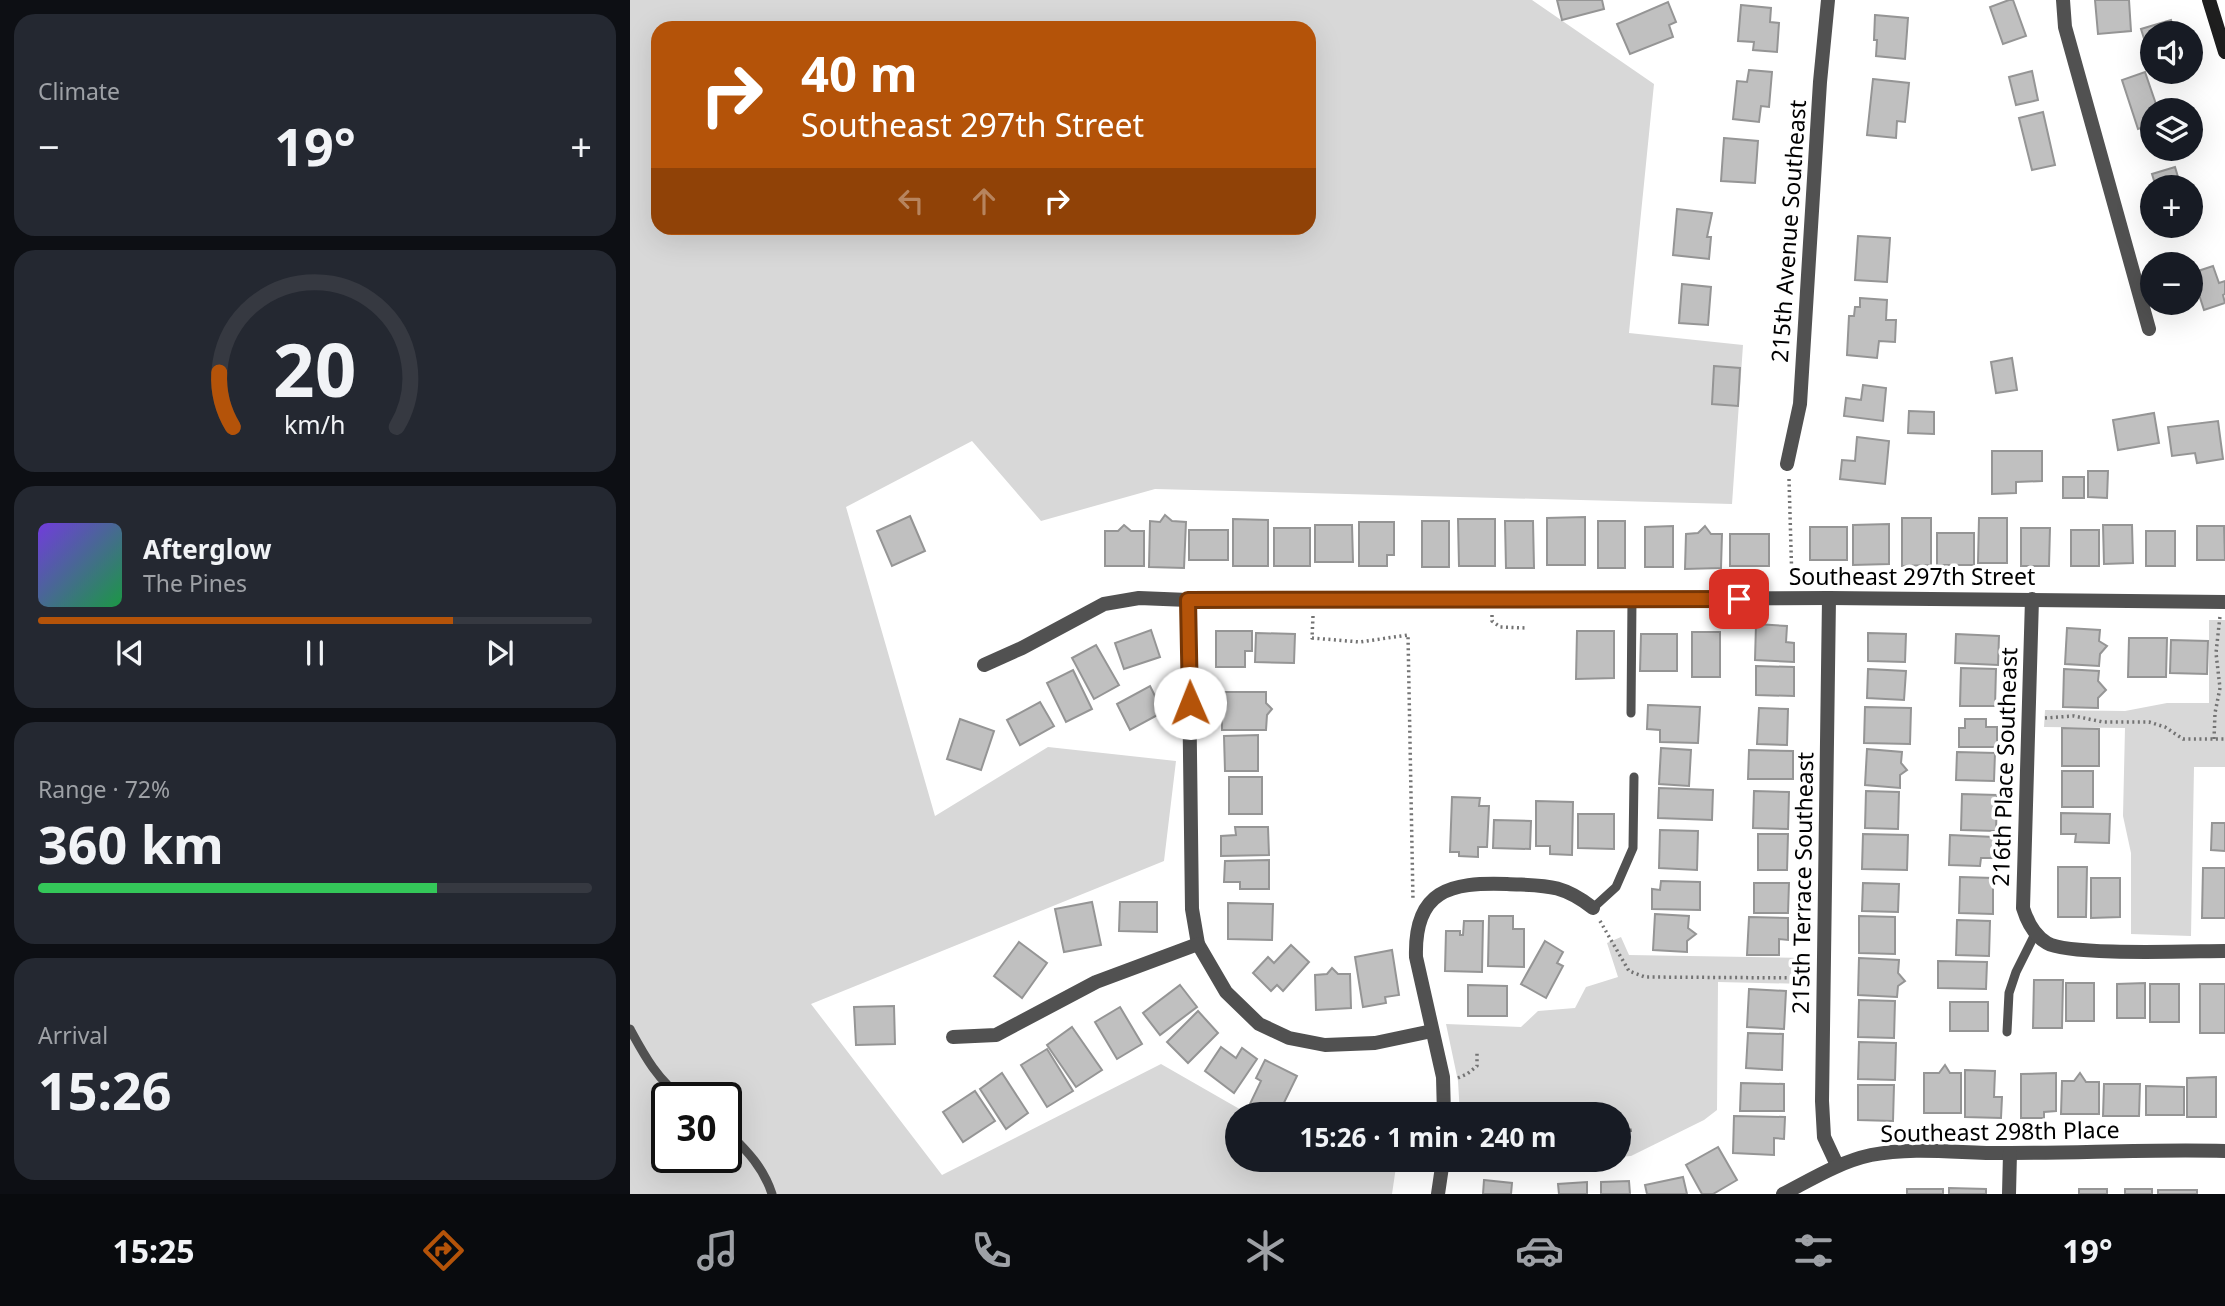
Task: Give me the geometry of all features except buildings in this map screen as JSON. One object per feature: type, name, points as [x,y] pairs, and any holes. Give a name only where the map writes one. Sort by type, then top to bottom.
[{"type":"street","name":"215th Avenue Southeast","points":[[1787,464],[1800,404],[1820,82],[1828,0]]},
{"type":"street","points":[[2063,0],[2065,27],[2149,329]]},
{"type":"street","points":[[2209,0],[2225,51]]},
{"type":"street","name":"Southeast 297th Street","points":[[984,665],[1104,604],[1139,598],[1829,598],[2223,602]]},
{"type":"street","name":"215th Terrace Southeast","points":[[1829,598],[1822,1101],[1825,1137],[1837,1165]]},
{"type":"street","name":"216th Place Southeast","points":[[2032,599],[2023,908],[2027,921],[2036,932]]},
{"type":"street","points":[[1188,600],[1192,909],[1198,944],[1226,992],[1259,1024],[1289,1038],[1325,1045],[1375,1043],[1432,1031]]},
{"type":"street","points":[[1444,1102],[1443,1084],[1416,957],[1415,937],[1423,911],[1432,900],[1444,892],[1472,883],[1562,888],[1575,894],[1592,908]]},
{"type":"street","points":[[2036,932],[2047,943],[2074,950],[2225,951]]},
{"type":"street","points":[[953,1037],[996,1035],[1096,982],[1198,944]]},
{"type":"street","name":"Southeast 298th Place","points":[[1783,1194],[1837,1165],[1873,1155],[2225,1151]]},
{"type":"street","points":[[2009,1194],[2010,1153]]},
{"type":"street","points":[[1438,1194],[1441,1172]]},
{"type":"lane","points":[[1631,713],[1632,599]]},
{"type":"lane","points":[[1592,908],[1616,887],[1633,848],[1634,777]]},
{"type":"lane","points":[[2007,1032],[2009,993],[2015,972],[2036,932]]},
{"type":"lane","points":[[630,1029],[665,1082]]},
{"type":"lane","points":[[742,1145],[762,1170],[772,1194]]},
{"type":"path","points":[[1787,464],[1791,497],[1792,599]]},
{"type":"path","points":[[1491,599],[1492,621],[1500,627],[1527,628]]},
{"type":"path","points":[[1313,600],[1312,638],[1360,642],[1408,635],[1413,901],[1423,911]]},
{"type":"path","points":[[2214,739],[2220,688],[2216,653],[2223,602]]},
{"type":"path","points":[[2028,719],[2074,716],[2104,722],[2150,722],[2165,727],[2183,739],[2225,739]]},
{"type":"path","points":[[1592,908],[1629,971],[1645,977],[1824,978]]},
{"type":"path","points":[[1443,1084],[1472,1071],[1477,1066],[1477,1052]]},
{"type":"shaded area","points":[[630,0],[1532,0],[1654,84],[1629,333],[1743,345],[1732,504],[1155,489],[1041,521],[972,441],[846,507],[935,816],[1048,747],[1176,761],[1164,861],[811,1004],[942,1175],[1161,1064],[1227,1102],[1225,1102],[1225,1172],[1395,1172],[1392,1194],[630,1194]]},
{"type":"shaded area","points":[[2209,620],[2225,620],[2225,767],[2194,767],[2191,936],[2131,934],[2131,853],[2123,816],[2125,728],[2044,727],[2045,710],[2125,711],[2167,703],[2209,703]]},
{"type":"shaded area","points":[[1621,937],[1629,955],[1807,958],[1806,984],[1718,982],[1717,1110],[1704,1120],[1631,1156],[1631,1102],[1459,1102],[1458,1081],[1446,1024],[1521,1027],[1538,1011],[1575,1008],[1586,987],[1618,977],[1607,943]]},
{"type":"route","points":[[1190,703],[1188,600],[1739,599]]}]
